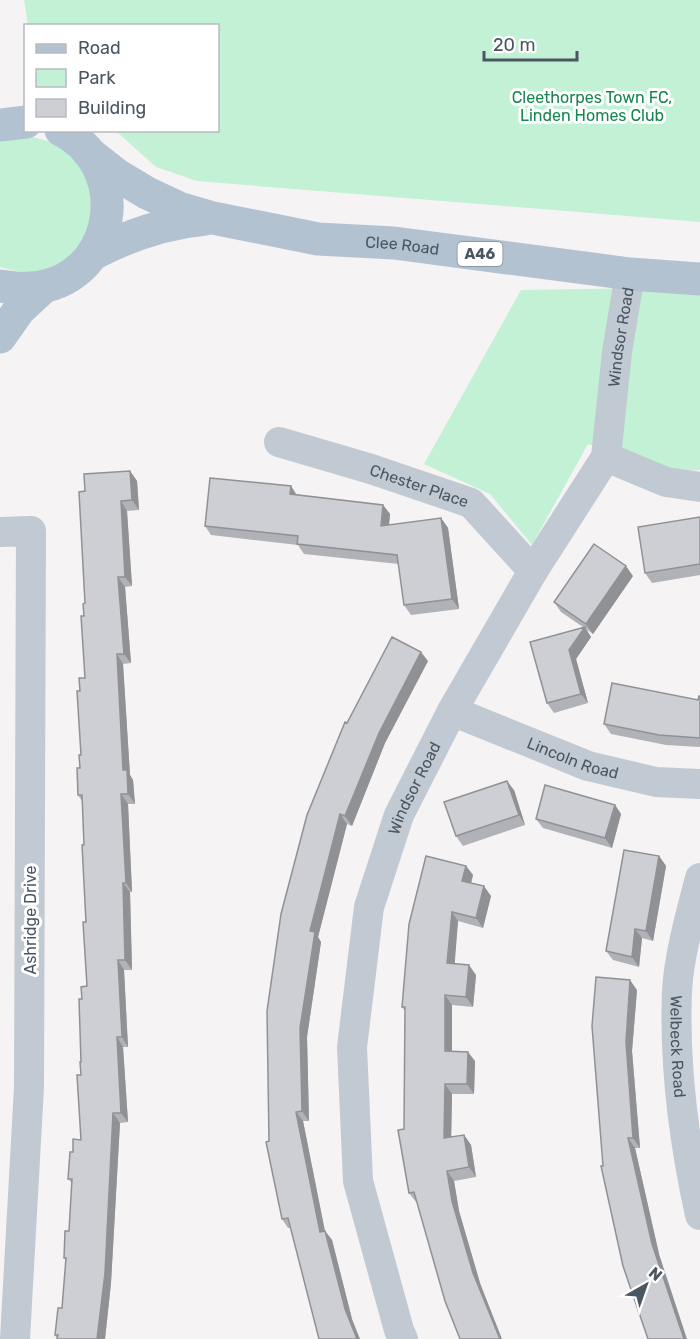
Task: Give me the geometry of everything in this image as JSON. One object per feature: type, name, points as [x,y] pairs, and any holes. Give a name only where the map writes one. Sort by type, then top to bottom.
[{"type":"main road","points":[[0,125],[24,122]]},
{"type":"main road","name":"A46","points":[[0,285],[22,289],[45,286],[63,280],[80,268],[93,254],[105,230],[108,203],[103,176],[89,153],[65,132]]},
{"type":"main road","name":"Clee Road","points":[[89,153],[117,175],[147,193],[179,208],[213,218],[318,239],[394,243],[630,274],[700,279]]},
{"type":"main road","name":"Clee Road","points":[[93,254],[121,239],[151,228],[182,221],[213,218]]},
{"type":"main road","points":[[0,337],[19,310],[45,286]]},
{"type":"street","name":"Windsor Road","points":[[403,1339],[358,1181],[352,1047],[369,907],[399,814],[452,711],[533,571],[606,457],[617,352],[630,274]]},
{"type":"street","name":"Chester Place","points":[[279,442],[471,502],[533,571]]},
{"type":"street","points":[[606,457],[666,482],[700,487]]},
{"type":"street","name":"Ashridge Drive","points":[[0,532],[31,531],[29,1087],[15,1339]]},
{"type":"street","name":"Lincoln Road","points":[[452,711],[588,766],[656,782],[700,784]]},
{"type":"street","name":"Welbeck Road","points":[[700,878],[689,921],[677,989],[680,1087],[692,1176],[700,1215]]},
{"type":"green space","name":"Cleethorpes Town FC, Linden Homes Club","points":[[24,0],[700,0],[700,222],[197,181],[156,167],[117,132],[219,132],[219,24],[28,24]]},
{"type":"green space","points":[[32,137],[58,145],[69,154],[81,168],[92,198],[87,229],[80,243],[70,255],[57,265],[41,271],[25,272],[0,267],[0,142],[8,138]]},
{"type":"green space","points":[[649,288],[700,293],[700,470],[665,471],[588,444],[532,545],[490,494],[424,464],[521,290]]},
{"type":"building","points":[[130,471],[132,500],[121,501],[125,577],[118,577],[124,654],[117,654],[123,770],[127,770],[128,794],[121,794],[126,883],[123,883],[125,960],[118,960],[122,1037],[117,1037],[121,1113],[113,1113],[105,1273],[97,1339],[57,1339],[58,1335],[55,1335],[58,1308],[62,1308],[66,1258],[64,1258],[65,1231],[69,1231],[72,1179],[68,1179],[70,1152],[73,1152],[73,1139],[81,1140],[77,1075],[81,1075],[79,999],[82,999],[81,987],[87,986],[83,922],[86,922],[82,795],[78,795],[77,768],[80,768],[79,755],[81,755],[77,691],[80,691],[79,678],[85,678],[81,616],[84,616],[83,604],[85,603],[79,492],[85,491],[84,474]]},
{"type":"building","points":[[210,478],[291,486],[290,494],[383,505],[381,526],[441,518],[452,599],[404,605],[397,555],[297,544],[298,536],[205,526]]},
{"type":"building","points":[[700,517],[700,564],[645,573],[638,527]]},
{"type":"building","points":[[594,544],[626,566],[586,624],[554,602]]},
{"type":"building","points":[[585,627],[569,650],[581,694],[547,703],[530,642]]},
{"type":"building","points":[[392,637],[421,652],[379,733],[345,816],[340,814],[310,931],[315,932],[300,1028],[302,1111],[296,1112],[320,1232],[325,1231],[345,1309],[357,1339],[319,1339],[288,1218],[282,1219],[266,1142],[269,1141],[267,1011],[281,914],[307,815],[345,722],[347,723]]},
{"type":"building","points":[[612,683],[698,700],[700,696],[700,738],[659,735],[604,724]]},
{"type":"building","points":[[507,781],[519,815],[456,836],[444,802]]},
{"type":"building","points":[[545,785],[615,805],[605,838],[536,819]]},
{"type":"building","points":[[624,850],[659,856],[646,931],[635,929],[632,957],[606,951]]},
{"type":"building","points":[[426,856],[466,866],[462,881],[484,886],[476,918],[452,912],[447,963],[469,965],[466,997],[445,995],[445,1051],[468,1052],[467,1084],[445,1084],[444,1138],[464,1135],[469,1167],[447,1171],[452,1201],[473,1273],[500,1339],[460,1339],[445,1301],[414,1192],[409,1193],[398,1130],[404,1129],[405,1007],[402,1007],[409,924]]},
{"type":"building","points":[[596,977],[630,980],[626,1042],[633,1138],[628,1138],[652,1244],[684,1339],[648,1339],[623,1266],[601,1166],[603,1166],[592,1026]]}]
